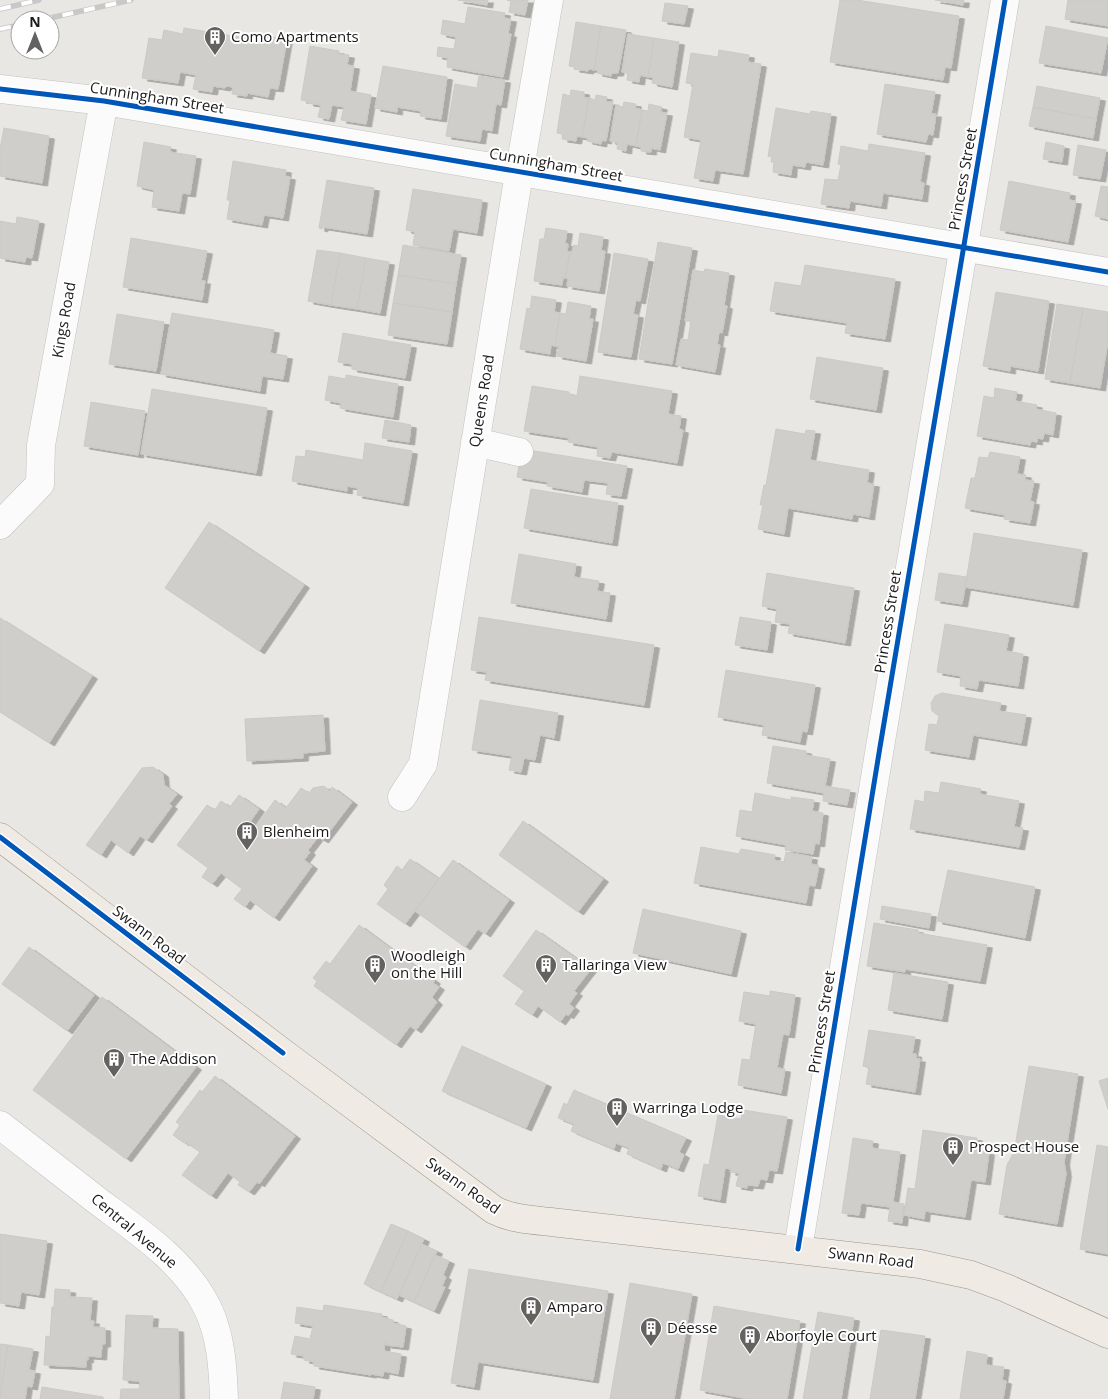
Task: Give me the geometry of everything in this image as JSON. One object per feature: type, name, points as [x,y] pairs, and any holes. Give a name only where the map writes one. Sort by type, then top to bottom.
[{"type":"main road","name":"Swann Road","points":[[0,837],[283,1053],[487,1204],[505,1215],[551,1222],[920,1264],[970,1275],[1006,1288],[1108,1334]]},
{"type":"street","name":"Queens Road","points":[[402,797],[423,764],[519,171],[549,0]]},
{"type":"street","name":"Princess Street","points":[[798,1249],[878,756],[1006,0]]},
{"type":"street","name":"Cunningham Street","points":[[0,89],[104,101],[1108,272]]},
{"type":"street","name":"Kings Road","points":[[0,524],[40,484],[41,445],[104,101]]},
{"type":"street","points":[[475,442],[519,452]]},
{"type":"street","name":"Central Avenue","points":[[0,1125],[132,1227],[174,1262],[184,1274],[205,1302],[216,1330],[224,1379],[224,1399]]},
{"type":"building","points":[[458,0],[488,0],[487,5]]},
{"type":"building","points":[[507,0],[528,0],[525,15],[509,12],[511,1]]},
{"type":"building","points":[[840,0],[857,0],[959,16],[951,68],[945,67],[943,80],[830,62]]},
{"type":"building","points":[[935,0],[964,0],[963,5]]},
{"type":"building","points":[[1068,0],[1108,0],[1108,26],[1065,19]]},
{"type":"building","points":[[665,3],[688,6],[684,24],[662,21]]},
{"type":"building","points":[[468,7],[505,13],[504,18],[511,19],[508,34],[511,34],[503,77],[447,67],[448,58],[437,56],[438,47],[454,49],[456,37],[441,34],[443,20],[465,24]]},
{"type":"building","points":[[576,22],[601,26],[594,70],[574,69],[575,67],[569,66]]},
{"type":"building","points":[[601,26],[626,30],[618,73],[612,73],[611,76],[597,73],[598,70],[594,70]]},
{"type":"building","points":[[1046,26],[1108,38],[1101,73],[1039,63]]},
{"type":"building","name":"Como Apartments","points":[[184,28],[252,39],[253,34],[287,39],[278,89],[270,88],[268,97],[247,93],[247,96],[232,94],[233,87],[226,86],[225,88],[213,86],[212,92],[193,89],[196,75],[180,72],[178,83],[142,78],[149,38],[162,40],[164,30],[183,34]]},
{"type":"building","points":[[628,34],[654,38],[648,77],[640,75],[639,82],[627,80],[628,73],[622,72]]},
{"type":"building","points":[[654,38],[679,42],[672,87],[652,83],[653,77],[648,77]]},
{"type":"building","points":[[310,46],[339,51],[338,54],[349,55],[347,65],[354,66],[350,91],[371,95],[366,124],[341,120],[344,107],[332,105],[329,119],[318,117],[321,105],[301,100]]},
{"type":"building","points":[[719,50],[749,55],[748,62],[761,64],[743,174],[715,170],[713,181],[694,178],[701,140],[684,137],[693,84],[686,83],[691,53],[718,57]]},
{"type":"building","points":[[383,66],[447,77],[441,119],[420,116],[421,111],[397,107],[397,112],[375,108]]},
{"type":"building","points":[[479,76],[505,80],[501,105],[496,104],[492,131],[482,129],[480,141],[446,136],[455,84],[477,88]]},
{"type":"building","points":[[885,84],[935,92],[931,114],[936,114],[933,135],[928,134],[926,142],[877,134]]},
{"type":"building","points":[[1037,86],[1100,98],[1096,119],[1033,107]]},
{"type":"building","points":[[571,90],[584,92],[584,98],[589,98],[582,137],[577,136],[576,141],[562,139],[563,134],[557,133],[563,94],[570,96]]},
{"type":"building","points":[[596,95],[607,97],[606,102],[613,102],[606,141],[602,140],[601,144],[587,141],[588,138],[582,137],[589,98],[595,100]]},
{"type":"building","points":[[624,102],[636,104],[635,108],[642,110],[636,146],[627,144],[626,151],[617,149],[618,143],[610,141],[616,105],[623,107]]},
{"type":"building","points":[[649,104],[662,107],[660,112],[667,113],[660,150],[651,148],[651,152],[641,151],[641,147],[636,146],[642,110],[648,111]]},
{"type":"building","points":[[1033,107],[1096,119],[1093,138],[1029,126]]},
{"type":"building","points":[[776,108],[810,114],[811,111],[831,114],[823,165],[806,162],[805,167],[792,165],[791,175],[773,172],[774,162],[771,162],[772,157],[768,156]]},
{"type":"building","points":[[4,128],[49,136],[42,183],[0,176],[0,149]]},
{"type":"building","points":[[144,142],[171,147],[170,152],[196,156],[190,194],[182,193],[179,211],[152,207],[154,190],[137,186]]},
{"type":"building","points":[[1046,142],[1064,146],[1062,162],[1043,159]]},
{"type":"building","points":[[869,144],[925,153],[920,182],[924,183],[922,199],[883,193],[881,206],[850,201],[849,208],[821,204],[825,179],[838,180],[841,165],[838,164],[841,146],[868,151]]},
{"type":"building","points":[[1078,145],[1106,150],[1100,179],[1073,175]]},
{"type":"building","points":[[233,161],[286,170],[285,176],[290,177],[283,218],[264,215],[262,225],[227,219],[230,200],[227,200]]},
{"type":"building","points":[[327,180],[374,188],[367,234],[319,228]]},
{"type":"building","points":[[1009,181],[1070,193],[1069,200],[1076,201],[1068,242],[1000,230]]},
{"type":"building","points":[[1101,186],[1108,187],[1108,219],[1095,216]]},
{"type":"building","points":[[413,189],[482,200],[477,233],[453,229],[449,251],[413,245],[415,232],[406,230]]},
{"type":"building","points":[[17,217],[39,221],[32,258],[26,257],[25,262],[0,258],[0,221],[16,224]]},
{"type":"building","points":[[546,228],[567,231],[565,243],[568,244],[567,252],[570,252],[562,285],[534,281],[540,239],[544,239]]},
{"type":"building","points":[[580,233],[603,237],[601,251],[605,251],[599,291],[567,286],[568,278],[565,278],[570,252],[572,252],[574,245],[578,246]]},
{"type":"building","points":[[131,238],[207,251],[201,281],[205,281],[202,300],[123,287]]},
{"type":"building","points":[[658,242],[692,248],[672,364],[639,359]]},
{"type":"building","points":[[403,245],[461,255],[456,284],[398,275]]},
{"type":"building","points":[[317,250],[340,253],[331,305],[308,301]]},
{"type":"building","points":[[340,253],[366,258],[357,309],[331,305]]},
{"type":"building","points":[[614,253],[648,259],[640,301],[636,300],[633,314],[638,315],[631,357],[598,352]]},
{"type":"building","points":[[366,258],[389,262],[380,313],[357,309]]},
{"type":"building","points":[[805,265],[895,279],[885,339],[845,333],[847,323],[770,311],[775,282],[801,286]]},
{"type":"building","points":[[705,269],[729,273],[724,305],[727,306],[722,333],[719,332],[717,345],[720,345],[715,372],[676,365],[681,339],[688,340],[691,321],[685,321],[693,270],[704,272]]},
{"type":"building","points":[[398,275],[456,284],[452,312],[393,303]]},
{"type":"building","points":[[996,292],[1049,301],[1038,371],[1010,366],[1010,371],[983,366]]},
{"type":"building","points":[[532,296],[556,300],[554,312],[560,313],[555,346],[551,345],[550,354],[520,349],[527,308],[530,309]]},
{"type":"building","points":[[568,302],[591,306],[589,319],[593,319],[586,361],[557,356],[559,347],[555,346],[560,313],[566,314]]},
{"type":"building","points":[[393,303],[452,312],[447,344],[388,335]]},
{"type":"building","points":[[1057,304],[1083,308],[1070,383],[1045,379]]},
{"type":"building","points":[[1083,308],[1108,312],[1108,341],[1100,388],[1070,383]]},
{"type":"building","points":[[172,313],[274,330],[270,353],[287,356],[283,379],[262,376],[260,391],[161,374]]},
{"type":"building","points":[[117,314],[164,322],[156,371],[109,364]]},
{"type":"building","points":[[343,333],[411,345],[405,378],[352,369],[352,364],[338,362]]},
{"type":"building","points":[[817,357],[883,368],[876,410],[810,399]]},
{"type":"building","points":[[346,375],[398,384],[393,417],[340,408],[341,403],[325,400],[329,376],[346,379]]},
{"type":"building","points":[[580,376],[672,391],[668,414],[681,416],[679,429],[683,430],[677,463],[612,452],[610,458],[597,456],[598,447],[568,442],[569,438],[524,431],[532,386],[569,392],[569,394],[577,396]]},
{"type":"building","points":[[995,388],[1017,392],[1015,401],[1037,405],[1036,409],[1056,413],[1053,435],[1044,433],[1043,439],[1037,438],[1037,442],[1031,441],[1030,445],[977,436],[984,396],[994,398]]},
{"type":"building","points":[[152,389],[267,408],[256,473],[141,454]]},
{"type":"building","points":[[91,402],[145,411],[138,455],[84,446]]},
{"type":"building","points":[[385,420],[411,425],[409,442],[382,438]]},
{"type":"building","points":[[776,429],[805,434],[806,430],[815,431],[810,460],[869,470],[867,483],[874,484],[869,517],[853,514],[852,519],[788,508],[784,534],[758,529],[763,505],[760,505],[764,485],[766,485]]},
{"type":"building","points":[[365,443],[412,451],[403,503],[357,495],[358,488],[347,486],[347,491],[292,481],[296,456],[305,457],[306,450],[363,460]]},
{"type":"building","points":[[522,449],[627,466],[621,496],[606,494],[608,483],[584,480],[582,492],[547,486],[548,482],[517,477]]},
{"type":"building","points":[[990,452],[1020,457],[1017,474],[1026,475],[1025,480],[1034,481],[1030,501],[1034,502],[1030,523],[1004,519],[1005,515],[965,508],[971,478],[975,478],[979,457],[988,458]]},
{"type":"building","points":[[531,489],[618,503],[612,543],[524,528]]},
{"type":"building","points":[[209,522],[304,585],[259,651],[165,588]]},
{"type":"building","points":[[974,533],[1082,550],[1073,605],[965,587]]},
{"type":"building","points":[[519,554],[576,564],[574,577],[599,581],[597,591],[610,593],[606,619],[511,603]]},
{"type":"building","points":[[767,573],[854,588],[845,643],[788,633],[790,624],[775,622],[777,609],[762,606]]},
{"type":"building","points":[[939,573],[967,577],[962,604],[935,600]]},
{"type":"building","points":[[479,617],[654,645],[644,705],[485,680],[487,672],[471,670]]},
{"type":"building","points":[[740,617],[771,622],[767,650],[735,645]]},
{"type":"building","points":[[0,618],[92,676],[49,743],[0,712]]},
{"type":"building","points":[[945,624],[1009,635],[1006,651],[1023,654],[1018,686],[979,680],[977,689],[960,686],[961,676],[937,672]]},
{"type":"building","points":[[726,670],[815,685],[807,732],[802,731],[800,742],[762,735],[764,725],[718,717]]},
{"type":"building","points":[[942,693],[1001,703],[999,711],[1026,715],[1021,743],[973,735],[969,757],[925,750],[929,724],[937,725],[939,716],[932,711],[931,703],[935,696]]},
{"type":"building","points":[[480,700],[558,713],[554,738],[540,735],[535,760],[524,758],[521,772],[509,770],[512,756],[472,750]]},
{"type":"building","points":[[323,715],[325,751],[303,753],[303,758],[247,761],[245,719]]},
{"type":"building","points":[[773,746],[806,751],[806,755],[830,759],[825,786],[850,790],[847,805],[823,801],[824,793],[767,783]]},
{"type":"building","points":[[153,767],[163,774],[164,785],[177,794],[169,804],[172,806],[147,840],[140,836],[128,853],[111,840],[101,855],[86,845],[142,768]]},
{"type":"building","points":[[941,782],[981,789],[980,794],[1019,801],[1014,827],[1023,828],[1019,847],[910,829],[915,800],[924,802],[925,791],[939,793]]},
{"type":"building","name":"Blenheim","points":[[324,786],[330,791],[332,787],[352,802],[323,840],[318,837],[308,850],[310,852],[304,860],[312,866],[274,918],[250,900],[245,907],[234,899],[242,889],[221,873],[212,884],[202,877],[208,868],[177,845],[207,805],[215,810],[221,801],[230,807],[239,795],[259,809],[250,822],[256,826],[275,800],[286,808],[301,788],[309,793],[313,788]]},
{"type":"building","points":[[755,793],[791,800],[791,797],[814,800],[812,811],[823,813],[819,844],[815,843],[813,854],[785,850],[786,845],[736,836],[740,810],[752,812]]},
{"type":"building","points":[[523,821],[603,879],[578,912],[499,855]]},
{"type":"building","points":[[701,847],[739,854],[741,849],[775,855],[774,860],[784,862],[786,852],[812,857],[811,864],[819,866],[815,886],[809,885],[806,903],[694,883]]},
{"type":"building","points":[[410,859],[439,879],[405,924],[377,904],[388,889],[384,885],[397,866],[402,870]]},
{"type":"building","points":[[453,860],[509,900],[485,934],[478,929],[465,947],[415,911]]},
{"type":"building","points":[[948,870],[1035,887],[1025,938],[937,921]]},
{"type":"building","points":[[882,906],[931,914],[929,928],[880,919]]},
{"type":"building","points":[[643,909],[741,931],[731,974],[633,953]]},
{"type":"building","points":[[874,923],[918,930],[918,933],[987,945],[980,981],[905,969],[905,972],[867,966]]},
{"type":"building","name":"Woodleigh on the Hill","points":[[359,925],[435,981],[433,983],[439,987],[432,997],[437,1002],[416,1030],[410,1026],[396,1045],[314,986],[317,981],[313,978],[326,961],[330,964]]},
{"type":"building","name":"Tallaringa View","points":[[536,930],[591,969],[574,991],[577,993],[569,1004],[574,1008],[560,1022],[538,1006],[532,1015],[515,1004],[524,991],[503,976]]},
{"type":"building","points":[[29,947],[94,995],[67,1031],[2,984]]},
{"type":"building","points":[[894,973],[948,982],[942,1019],[888,1010]]},
{"type":"building","points":[[770,991],[795,995],[789,1035],[783,1034],[777,1068],[785,1069],[781,1093],[738,1085],[742,1059],[750,1060],[756,1024],[739,1021],[744,992],[770,996]]},
{"type":"building","name":"The Addison","points":[[102,997],[196,1067],[126,1159],[33,1090]]},
{"type":"building","points":[[869,1030],[915,1037],[912,1054],[916,1054],[916,1059],[920,1059],[915,1092],[866,1084],[869,1068],[863,1066]]},
{"type":"building","points":[[462,1046],[546,1084],[526,1128],[442,1091]]},
{"type":"building","points":[[1029,1066],[1078,1074],[1064,1162],[1066,1174],[1057,1224],[999,1214],[1007,1165],[1014,1152]]},
{"type":"building","points":[[215,1076],[295,1136],[259,1184],[257,1182],[249,1192],[238,1185],[240,1182],[228,1173],[211,1196],[182,1175],[200,1152],[173,1135],[180,1125],[176,1122],[200,1090],[202,1092]]},
{"type":"building","points":[[1108,1078],[1108,1109],[1099,1081]]},
{"type":"building","name":"Warringa Lodge","points":[[574,1090],[686,1138],[679,1152],[684,1155],[678,1169],[663,1163],[661,1169],[627,1154],[629,1148],[616,1143],[614,1149],[571,1131],[574,1124],[558,1118],[564,1103],[567,1105]]},
{"type":"building","points":[[743,1110],[787,1117],[777,1171],[769,1170],[767,1180],[760,1179],[758,1186],[748,1185],[747,1188],[736,1186],[739,1173],[730,1172],[731,1169],[725,1168],[720,1200],[698,1196],[704,1164],[709,1165],[718,1115],[741,1119]]},
{"type":"building","name":"Prospect House","points":[[923,1130],[977,1138],[975,1150],[989,1152],[985,1182],[971,1180],[965,1217],[925,1211],[924,1219],[904,1215],[908,1188],[915,1189]]},
{"type":"building","points":[[853,1138],[873,1141],[872,1148],[900,1152],[893,1202],[904,1204],[902,1223],[888,1221],[890,1207],[861,1203],[859,1215],[842,1213]]},
{"type":"building","points":[[1097,1145],[1108,1147],[1108,1254],[1080,1249]]},
{"type":"building","points":[[391,1224],[408,1231],[381,1292],[364,1284]]},
{"type":"building","points":[[408,1231],[424,1239],[397,1299],[381,1292]]},
{"type":"building","points":[[0,1234],[47,1241],[39,1295],[21,1292],[19,1306],[0,1303]]},
{"type":"building","points":[[422,1244],[437,1251],[414,1302],[399,1295]]},
{"type":"building","points":[[435,1255],[449,1261],[443,1275],[446,1277],[442,1286],[445,1287],[434,1311],[414,1302]]},
{"type":"building","name":"Amparo","points":[[469,1269],[608,1291],[593,1380],[478,1362],[474,1387],[451,1383]]},
{"type":"building","name":"Déesse","points":[[630,1283],[692,1294],[674,1399],[610,1399]]},
{"type":"building","points":[[55,1289],[70,1290],[70,1297],[92,1298],[90,1321],[94,1321],[93,1327],[105,1328],[105,1344],[102,1344],[101,1357],[88,1356],[86,1367],[44,1365],[46,1336],[50,1337]]},
{"type":"building","points":[[324,1305],[382,1314],[381,1317],[393,1320],[393,1323],[406,1326],[403,1347],[386,1345],[385,1342],[384,1351],[401,1354],[398,1374],[384,1371],[383,1376],[371,1375],[314,1366],[314,1362],[304,1360],[304,1356],[291,1354],[295,1336],[310,1339],[313,1326],[295,1323],[297,1307],[323,1311]]},
{"type":"building","name":"Aborfoyle Court","points":[[714,1306],[800,1321],[787,1399],[749,1399],[700,1390]]},
{"type":"building","points":[[818,1312],[854,1318],[841,1399],[803,1399]]},
{"type":"building","points":[[126,1315],[153,1316],[152,1328],[178,1329],[179,1399],[120,1399],[121,1389],[139,1389],[140,1381],[123,1380]]},
{"type":"building","points":[[881,1330],[925,1336],[915,1399],[870,1399]]},
{"type":"building","points":[[0,1344],[8,1345],[0,1397]]},
{"type":"building","points":[[8,1345],[33,1349],[29,1370],[35,1371],[32,1387],[27,1386],[25,1399],[0,1399]]},
{"type":"building","points":[[967,1351],[987,1355],[986,1365],[1004,1367],[1002,1380],[1006,1381],[1003,1399],[960,1399]]},
{"type":"building","points":[[284,1382],[315,1387],[313,1399],[281,1399]]},
{"type":"building","points":[[42,1387],[103,1397],[103,1399],[40,1399]]},
{"type":"railway","points":[[0,9],[39,0]]},
{"type":"railway","points":[[60,16],[131,0]]},
{"type":"railway","points":[[0,29],[10,27]]},
{"type":"cycle path","points":[[798,1249],[1005,0]]},
{"type":"cycle path","points":[[0,89],[104,101],[1108,272]]},
{"type":"cycle path","points":[[0,837],[283,1053]]},
{"type":"place","name":"Como Apartments","points":[[215,56]]},
{"type":"place","name":"Blenheim","points":[[247,851]]},
{"type":"place","name":"Woodleigh on the Hill","points":[[375,984]]},
{"type":"place","name":"Tallaringa View","points":[[546,984]]},
{"type":"place","name":"The Addison","points":[[114,1078]]},
{"type":"place","name":"Warringa Lodge","points":[[617,1127]]},
{"type":"place","name":"Prospect House","points":[[953,1166]]},
{"type":"place","name":"Amparo","points":[[531,1326]]},
{"type":"place","name":"Déesse","points":[[651,1347]]},
{"type":"place","name":"Aborfoyle Court","points":[[750,1355]]}]
